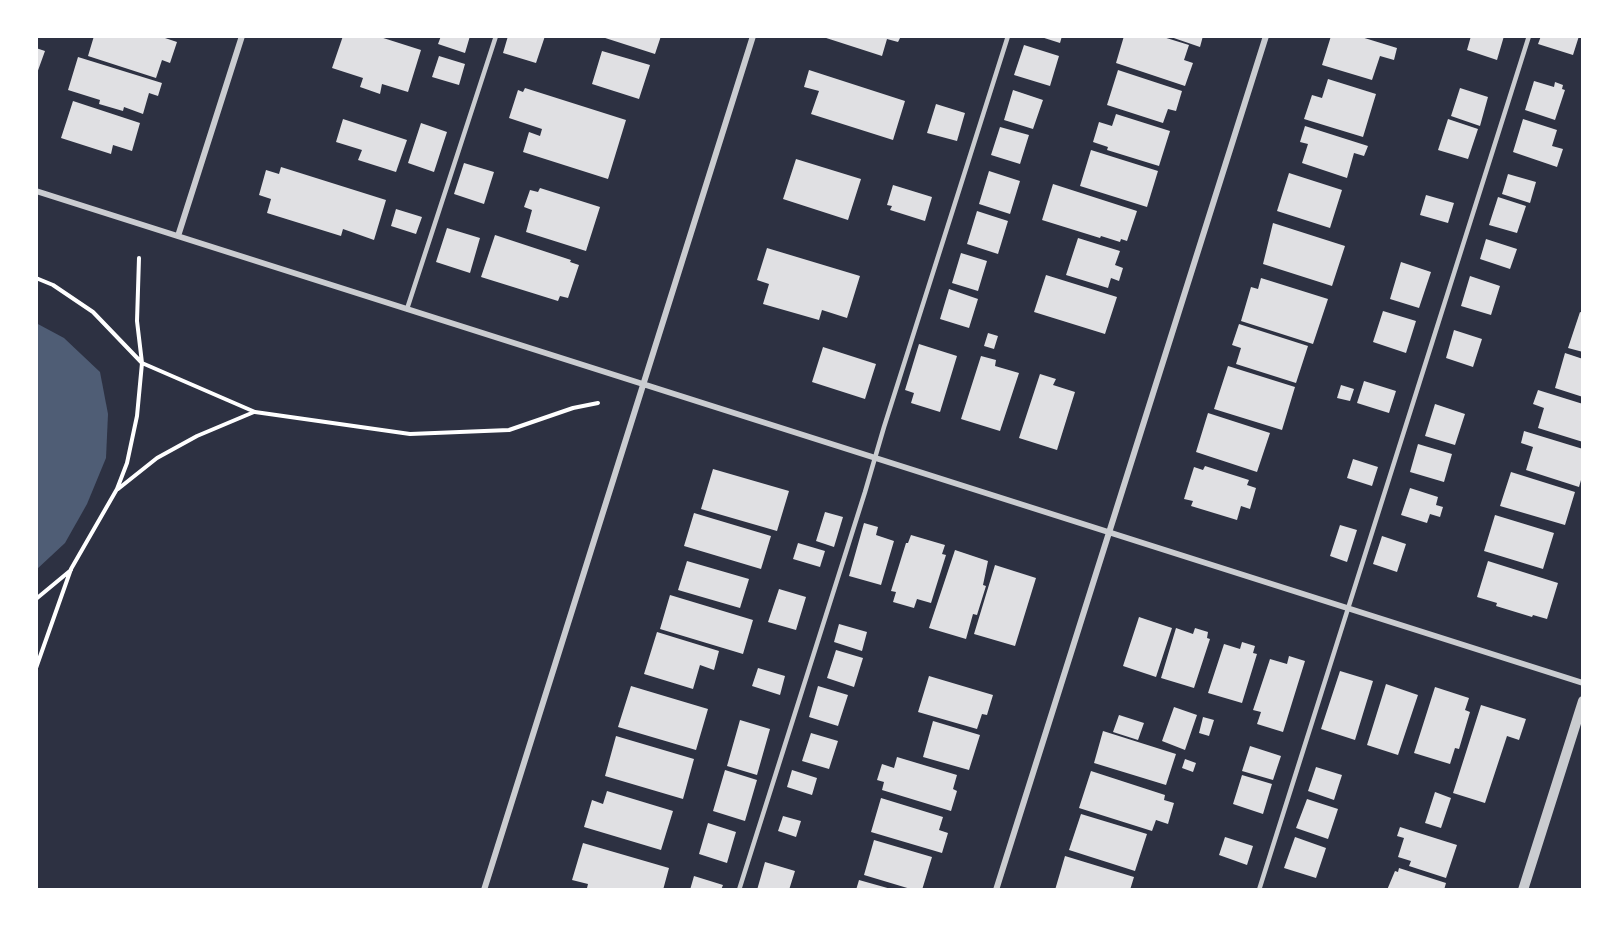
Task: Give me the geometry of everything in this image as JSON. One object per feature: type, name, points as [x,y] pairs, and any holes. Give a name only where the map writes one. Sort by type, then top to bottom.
[{"type":"street","points":[[178,236],[242,36]]},
{"type":"street","points":[[484,890],[753,36]]},
{"type":"street","points":[[996,890],[1266,36]]},
{"type":"street","points":[[36,191],[1583,683]]},
{"type":"street","points":[[1523,890],[1583,701]]},
{"type":"lane","points":[[407,309],[496,36]]},
{"type":"lane","points":[[739,890],[1008,36]]},
{"type":"lane","points":[[1259,890],[1529,36]]},
{"type":"path","points":[[36,668],[71,569],[117,489],[127,463],[136,416],[142,363],[137,321],[139,258]]},
{"type":"path","points":[[36,278],[53,285],[93,312],[142,363],[255,411],[410,434],[509,430],[573,408],[598,403]]},
{"type":"path","points":[[117,489],[157,458],[197,436],[255,411]]},
{"type":"path","points":[[36,599],[71,569]]},
{"type":"water","points":[[36,323],[64,338],[100,372],[108,414],[106,458],[87,504],[65,543],[36,570]]},
{"type":"building","points":[[94,36],[159,36],[177,42],[170,63],[162,60],[156,78],[88,56]]},
{"type":"building","points":[[343,36],[377,36],[421,50],[408,92],[382,84],[380,94],[360,87],[363,78],[332,68]]},
{"type":"building","points":[[441,36],[470,36],[465,53],[438,44]]},
{"type":"building","points":[[508,36],[545,36],[536,63],[503,53]]},
{"type":"building","points":[[599,36],[661,36],[655,54]]},
{"type":"building","points":[[820,36],[901,36],[898,42],[887,39],[882,56]]},
{"type":"building","points":[[1038,36],[1062,36],[1060,43]]},
{"type":"building","points":[[1124,36],[1160,36],[1189,45],[1184,60],[1193,63],[1185,86],[1116,63]]},
{"type":"building","points":[[1168,36],[1203,36],[1200,47]]},
{"type":"building","points":[[1331,36],[1358,36],[1397,48],[1394,60],[1380,56],[1372,80],[1322,65]]},
{"type":"building","points":[[1471,36],[1504,36],[1497,60],[1467,50]]},
{"type":"building","points":[[1541,36],[1579,36],[1573,55],[1538,44]]},
{"type":"building","points":[[1024,45],[1059,56],[1050,86],[1014,75]]},
{"type":"building","points":[[36,48],[45,51],[36,76]]},
{"type":"building","points":[[602,51],[650,65],[639,99],[592,84]]},
{"type":"building","points":[[439,56],[465,64],[459,85],[432,77]]},
{"type":"building","points":[[78,57],[162,83],[158,96],[149,93],[143,114],[124,107],[123,111],[99,104],[100,100],[68,90]]},
{"type":"building","points":[[809,70],[905,101],[893,140],[811,114],[819,91],[804,87]]},
{"type":"building","points":[[1118,70],[1182,91],[1176,111],[1168,109],[1163,123],[1107,105]]},
{"type":"building","points":[[1328,79],[1376,94],[1363,137],[1304,119],[1312,95],[1322,98]]},
{"type":"building","points":[[1534,81],[1554,87],[1555,82],[1563,85],[1562,89],[1565,90],[1555,120],[1525,110]]},
{"type":"building","points":[[525,88],[626,120],[608,179],[523,152],[529,132],[540,136],[542,129],[509,118],[518,90],[523,92]]},
{"type":"building","points":[[1460,88],[1488,97],[1480,126],[1451,116]]},
{"type":"building","points":[[1013,90],[1043,100],[1033,129],[1004,120]]},
{"type":"building","points":[[73,101],[140,123],[132,151],[113,145],[111,154],[61,138]]},
{"type":"building","points":[[936,104],[965,113],[957,141],[927,133]]},
{"type":"building","points":[[1116,114],[1170,131],[1159,166],[1107,150],[1108,147],[1093,142],[1099,122],[1112,126]]},
{"type":"building","points":[[343,119],[407,140],[396,172],[358,160],[362,150],[336,142]]},
{"type":"building","points":[[1448,119],[1478,129],[1468,159],[1438,150]]},
{"type":"building","points":[[1523,119],[1557,130],[1552,146],[1563,149],[1557,167],[1513,152]]},
{"type":"building","points":[[421,123],[447,132],[434,172],[408,163]]},
{"type":"building","points":[[1305,126],[1368,146],[1364,156],[1354,153],[1347,178],[1302,163],[1308,144],[1300,142]]},
{"type":"building","points":[[1000,127],[1029,135],[1020,164],[991,155]]},
{"type":"building","points":[[1091,150],[1158,171],[1147,207],[1080,186]]},
{"type":"building","points":[[796,159],[861,179],[848,220],[783,199]]},
{"type":"building","points":[[464,163],[494,172],[484,204],[454,194]]},
{"type":"building","points":[[281,167],[386,200],[374,240],[343,229],[341,236],[267,213],[271,199],[259,195],[266,170],[279,174]]},
{"type":"building","points":[[989,171],[1020,181],[1010,214],[979,204]]},
{"type":"building","points":[[1289,173],[1342,190],[1330,228],[1277,211]]},
{"type":"building","points":[[1508,174],[1536,182],[1530,203],[1502,194]]},
{"type":"building","points":[[1053,184],[1137,211],[1127,241],[1121,239],[1120,242],[1101,236],[1100,238],[1042,220]]},
{"type":"building","points":[[893,185],[932,197],[925,221],[890,210],[892,206],[887,205]]},
{"type":"building","points":[[540,188],[600,207],[586,251],[526,232],[532,210],[524,207],[530,190],[538,192]]},
{"type":"building","points":[[1426,195],[1454,203],[1448,223],[1420,215]]},
{"type":"building","points":[[1498,197],[1526,206],[1517,233],[1489,225]]},
{"type":"building","points":[[396,209],[422,217],[416,234],[391,226]]},
{"type":"building","points":[[977,211],[1008,221],[998,254],[967,244]]},
{"type":"building","points":[[1273,223],[1345,246],[1332,286],[1263,264]]},
{"type":"building","points":[[447,228],[480,238],[470,273],[436,262]]},
{"type":"building","points":[[495,235],[571,260],[570,262],[579,265],[568,298],[560,296],[558,301],[481,277]]},
{"type":"building","points":[[1078,238],[1120,251],[1115,265],[1123,268],[1119,281],[1111,278],[1108,288],[1066,275]]},
{"type":"building","points":[[1486,239],[1517,249],[1510,269],[1480,259]]},
{"type":"building","points":[[767,248],[860,276],[847,318],[822,310],[819,320],[763,304],[769,284],[757,280]]},
{"type":"building","points":[[961,253],[987,261],[978,291],[952,283]]},
{"type":"building","points":[[1401,262],[1431,272],[1419,308],[1390,299]]},
{"type":"building","points":[[1046,275],[1117,297],[1105,334],[1034,312]]},
{"type":"building","points":[[1470,276],[1500,286],[1491,315],[1461,306]]},
{"type":"building","points":[[1261,278],[1328,299],[1313,344],[1241,321],[1251,287],[1258,289]]},
{"type":"building","points":[[949,289],[978,299],[969,328],[940,319]]},
{"type":"building","points":[[1383,311],[1416,321],[1406,353],[1373,342]]},
{"type":"building","points":[[1580,312],[1583,313],[1583,352],[1568,348]]},
{"type":"building","points":[[1239,324],[1308,346],[1296,383],[1236,364],[1241,348],[1232,345]]},
{"type":"building","points":[[1454,330],[1482,339],[1473,367],[1446,358]]},
{"type":"building","points":[[988,333],[998,336],[994,349],[984,346]]},
{"type":"building","points":[[919,344],[957,356],[940,412],[911,403],[914,393],[905,390]]},
{"type":"building","points":[[823,347],[876,364],[865,399],[812,382]]},
{"type":"building","points":[[1565,353],[1583,359],[1583,397],[1555,388]]},
{"type":"building","points":[[981,356],[996,360],[995,366],[1019,373],[1000,431],[961,419]]},
{"type":"building","points":[[1228,366],[1295,387],[1282,430],[1214,409]]},
{"type":"building","points":[[1040,374],[1056,379],[1053,385],[1075,392],[1057,450],[1019,438]]},
{"type":"building","points":[[1364,381],[1396,391],[1389,413],[1357,403]]},
{"type":"building","points":[[1341,385],[1354,389],[1350,401],[1337,398]]},
{"type":"building","points":[[1538,390],[1583,404],[1583,442],[1538,428],[1544,408],[1533,404]]},
{"type":"building","points":[[1435,404],[1465,414],[1455,445],[1425,436]]},
{"type":"building","points":[[1208,413],[1270,433],[1257,472],[1196,452]]},
{"type":"building","points":[[1524,431],[1583,449],[1583,473],[1579,487],[1526,470],[1533,447],[1521,443]]},
{"type":"building","points":[[1418,444],[1452,454],[1444,482],[1410,472]]},
{"type":"building","points":[[1353,459],[1378,467],[1372,486],[1347,478]]},
{"type":"building","points":[[1205,466],[1249,480],[1247,485],[1256,488],[1250,509],[1241,506],[1237,520],[1191,506],[1193,501],[1184,499],[1194,467],[1203,470]]},
{"type":"building","points":[[713,469],[789,491],[777,531],[701,509]]},
{"type":"building","points":[[1511,472],[1575,492],[1565,525],[1500,506]]},
{"type":"building","points":[[1410,488],[1438,497],[1436,505],[1443,507],[1440,517],[1430,514],[1427,523],[1401,515]]},
{"type":"building","points":[[825,512],[843,517],[834,547],[816,541]]},
{"type":"building","points":[[694,513],[771,536],[761,569],[684,546]]},
{"type":"building","points":[[1495,515],[1554,533],[1543,569],[1484,551]]},
{"type":"building","points":[[864,523],[878,527],[876,535],[894,541],[881,585],[849,576]]},
{"type":"building","points":[[1340,525],[1357,530],[1347,562],[1330,556]]},
{"type":"building","points":[[911,535],[945,545],[942,554],[946,555],[931,603],[917,599],[914,608],[893,602],[896,592],[891,591],[906,543]]},
{"type":"building","points":[[1382,536],[1406,544],[1397,572],[1373,564]]},
{"type":"building","points":[[798,543],[825,551],[820,567],[793,559]]},
{"type":"building","points":[[955,550],[988,561],[983,585],[986,586],[977,615],[973,614],[966,639],[929,628]]},
{"type":"building","points":[[687,561],[749,579],[740,608],[678,590]]},
{"type":"building","points":[[1488,561],[1558,583],[1547,619],[1496,606],[1497,603],[1477,597]]},
{"type":"building","points":[[995,565],[1036,578],[1015,646],[974,634]]},
{"type":"building","points":[[779,589],[806,597],[796,630],[768,622]]},
{"type":"building","points":[[670,595],[753,620],[743,654],[660,629]]},
{"type":"building","points":[[1139,617],[1172,628],[1156,677],[1123,666]]},
{"type":"building","points":[[839,624],[867,632],[862,651],[834,642]]},
{"type":"building","points":[[1176,628],[1193,634],[1195,628],[1208,632],[1207,638],[1210,639],[1194,688],[1161,678]]},
{"type":"building","points":[[657,632],[719,651],[714,670],[700,665],[693,689],[644,674]]},
{"type":"building","points":[[1242,642],[1255,646],[1253,653],[1257,654],[1242,703],[1208,693],[1224,644],[1240,649]]},
{"type":"building","points":[[836,650],[863,658],[854,687],[827,678]]},
{"type":"building","points":[[1289,656],[1305,661],[1283,732],[1257,724],[1261,712],[1253,710],[1270,659],[1287,664]]},
{"type":"building","points":[[758,668],[785,676],[780,695],[752,686]]},
{"type":"building","points":[[1340,671],[1373,681],[1355,740],[1321,729]]},
{"type":"building","points":[[929,676],[993,695],[987,715],[982,714],[977,729],[918,712]]},
{"type":"building","points":[[1386,684],[1418,695],[1398,755],[1367,745]]},
{"type":"building","points":[[631,686],[708,709],[696,750],[618,727]]},
{"type":"building","points":[[818,686],[848,695],[838,726],[809,717]]},
{"type":"building","points":[[1435,687],[1469,698],[1465,710],[1470,712],[1459,749],[1455,748],[1450,764],[1414,753]]},
{"type":"building","points":[[1481,705],[1526,719],[1519,740],[1507,736],[1485,803],[1453,793]]},
{"type":"building","points":[[1174,707],[1197,715],[1185,750],[1162,741]]},
{"type":"building","points":[[1119,715],[1144,723],[1138,740],[1113,732]]},
{"type":"building","points":[[1203,717],[1214,720],[1209,736],[1199,733]]},
{"type":"building","points":[[740,720],[770,729],[757,775],[727,766]]},
{"type":"building","points":[[933,721],[980,735],[969,770],[923,757]]},
{"type":"building","points":[[1103,731],[1176,754],[1166,785],[1094,763]]},
{"type":"building","points":[[811,733],[838,741],[829,769],[802,761]]},
{"type":"building","points":[[616,736],[694,759],[683,799],[605,776]]},
{"type":"building","points":[[1250,746],[1281,756],[1273,780],[1242,771]]},
{"type":"building","points":[[897,757],[957,775],[953,789],[957,791],[951,811],[882,790],[884,782],[877,780],[882,764],[894,768]]},
{"type":"building","points":[[1185,759],[1196,763],[1193,772],[1182,768]]},
{"type":"building","points":[[1316,767],[1342,775],[1334,800],[1308,791]]},
{"type":"building","points":[[725,770],[757,780],[745,821],[713,811]]},
{"type":"building","points":[[792,770],[817,778],[812,795],[787,787]]},
{"type":"building","points":[[1091,771],[1165,795],[1164,800],[1174,803],[1168,824],[1156,820],[1152,831],[1079,808]]},
{"type":"building","points":[[1242,775],[1272,784],[1263,814],[1233,804]]},
{"type":"building","points":[[607,791],[673,811],[661,850],[584,827],[592,800],[603,804]]},
{"type":"building","points":[[1435,792],[1451,798],[1441,828],[1425,823]]},
{"type":"building","points":[[881,798],[943,817],[939,830],[948,833],[942,853],[871,832]]},
{"type":"building","points":[[1307,799],[1338,809],[1328,839],[1296,828]]},
{"type":"building","points":[[1081,814],[1147,834],[1135,871],[1069,850]]},
{"type":"building","points":[[783,816],[801,821],[796,837],[778,831]]},
{"type":"building","points":[[708,823],[736,832],[727,863],[699,854]]},
{"type":"building","points":[[1400,827],[1457,845],[1446,878],[1409,866],[1411,861],[1398,857],[1404,838],[1397,836]]},
{"type":"building","points":[[1225,837],[1253,846],[1247,865],[1219,855]]},
{"type":"building","points":[[1295,837],[1326,848],[1316,878],[1284,868]]},
{"type":"building","points":[[874,840],[932,857],[922,890],[914,890],[864,875]]},
{"type":"building","points":[[583,843],[669,868],[663,890],[594,890],[587,888],[588,884],[572,880]]},
{"type":"building","points":[[1065,856],[1134,877],[1130,890],[1055,890]]},
{"type":"building","points":[[765,862],[795,871],[789,890],[757,890]]},
{"type":"building","points":[[1399,868],[1446,883],[1444,890],[1387,890],[1395,871],[1398,872]]},
{"type":"building","points":[[694,876],[723,885],[721,890],[690,890]]},
{"type":"building","points":[[859,880],[891,889],[891,890],[856,890]]}]
